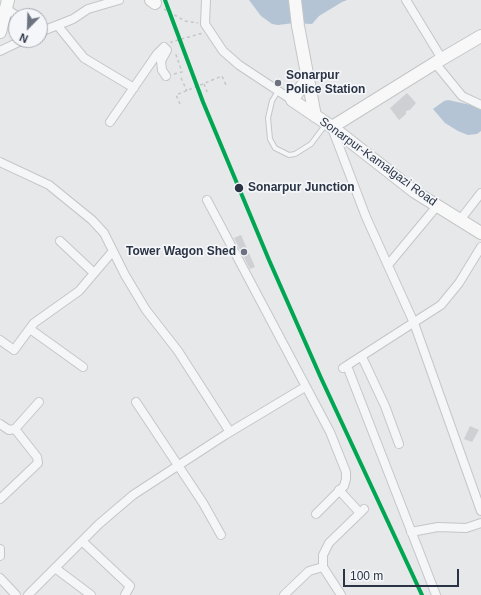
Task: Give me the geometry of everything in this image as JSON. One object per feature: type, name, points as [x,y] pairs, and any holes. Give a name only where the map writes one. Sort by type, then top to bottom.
[{"type":"main road","points":[[295,0],[298,26],[315,116]]},
{"type":"main road","points":[[0,32],[6,4]]},
{"type":"main road","points":[[329,126],[481,36]]},
{"type":"main road","points":[[292,100],[308,78]]},
{"type":"main road","name":"Sonarpur-Kamalgazi Road","points":[[292,100],[329,126],[415,192],[481,233]]},
{"type":"street","points":[[48,29],[58,26],[88,9],[119,0]]},
{"type":"street","points":[[206,0],[206,28],[223,51],[239,65],[292,100]]},
{"type":"street","points":[[406,0],[438,61],[462,96],[481,106]]},
{"type":"street","points":[[58,26],[84,58],[134,88]]},
{"type":"street","points":[[110,122],[157,54],[164,47],[167,50],[162,61],[162,70],[166,76]]},
{"type":"street","points":[[329,126],[366,217],[414,323],[481,511]]},
{"type":"street","points":[[0,162],[49,185],[92,220],[104,233],[146,310],[178,351],[230,432]]},
{"type":"street","points":[[460,220],[481,193]]},
{"type":"street","points":[[207,200],[330,432],[346,472],[346,479],[340,490],[316,514]]},
{"type":"street","points":[[388,265],[437,206]]},
{"type":"street","points":[[60,241],[94,273]]},
{"type":"street","points":[[436,595],[345,367],[441,305],[459,283],[481,247]]},
{"type":"street","points":[[0,340],[14,350],[30,329],[43,316],[79,291],[113,251]]},
{"type":"street","points":[[30,329],[83,367]]},
{"type":"street","points":[[362,357],[385,406],[399,444]]},
{"type":"street","points":[[28,595],[82,541],[133,495],[230,432],[305,387]]},
{"type":"street","points":[[0,424],[9,430],[15,428],[39,402]]},
{"type":"street","points":[[136,402],[203,503],[221,536]]},
{"type":"street","points":[[0,499],[38,463],[37,457],[15,428]]},
{"type":"street","points":[[329,595],[338,592],[323,567],[323,555],[330,543],[362,511],[340,490]]},
{"type":"street","points":[[411,532],[438,527],[466,528],[481,523]]},
{"type":"street","points":[[82,541],[130,586],[125,595]]},
{"type":"street","points":[[0,549],[0,556]]},
{"type":"street","points":[[284,595],[309,571],[323,567]]},
{"type":"street","points":[[55,568],[91,595]]},
{"type":"street","points":[[0,578],[16,595]]},
{"type":"lane","points":[[278,91],[272,101],[268,118],[270,138],[275,148],[289,155],[296,154],[311,144],[329,126]]},
{"type":"path","points":[[153,2],[185,21],[206,28]]},
{"type":"path","points":[[166,76],[182,72],[171,42],[206,28]]},
{"type":"path","points":[[180,104],[176,95],[222,76],[226,85]]},
{"type":"path","points":[[181,78],[187,91]]},
{"type":"path","points":[[204,84],[207,92]]},
{"type":"water","points":[[249,0],[347,0],[319,16],[312,24],[294,23],[278,25],[272,24],[261,16]]},
{"type":"water","points":[[448,100],[471,105],[481,110],[481,131],[477,134],[468,135],[445,123],[433,109],[444,101]]},
{"type":"building","points":[[407,93],[416,103],[410,110],[406,111],[406,114],[399,120],[390,108]]},
{"type":"building","name":"Tower Wagon Shed","points":[[241,235],[255,267],[250,269],[234,238]]},
{"type":"building","points":[[470,426],[479,430],[472,442],[464,439]]},
{"type":"transit line","points":[[165,0],[203,102],[269,260],[321,378],[422,595]]},
{"type":"place","name":"Sonarpur Police Station","points":[[278,83]]},
{"type":"place","name":"Sonarpur Junction","points":[[239,188]]},
{"type":"place","name":"Tower Wagon Shed","points":[[244,252]]}]
